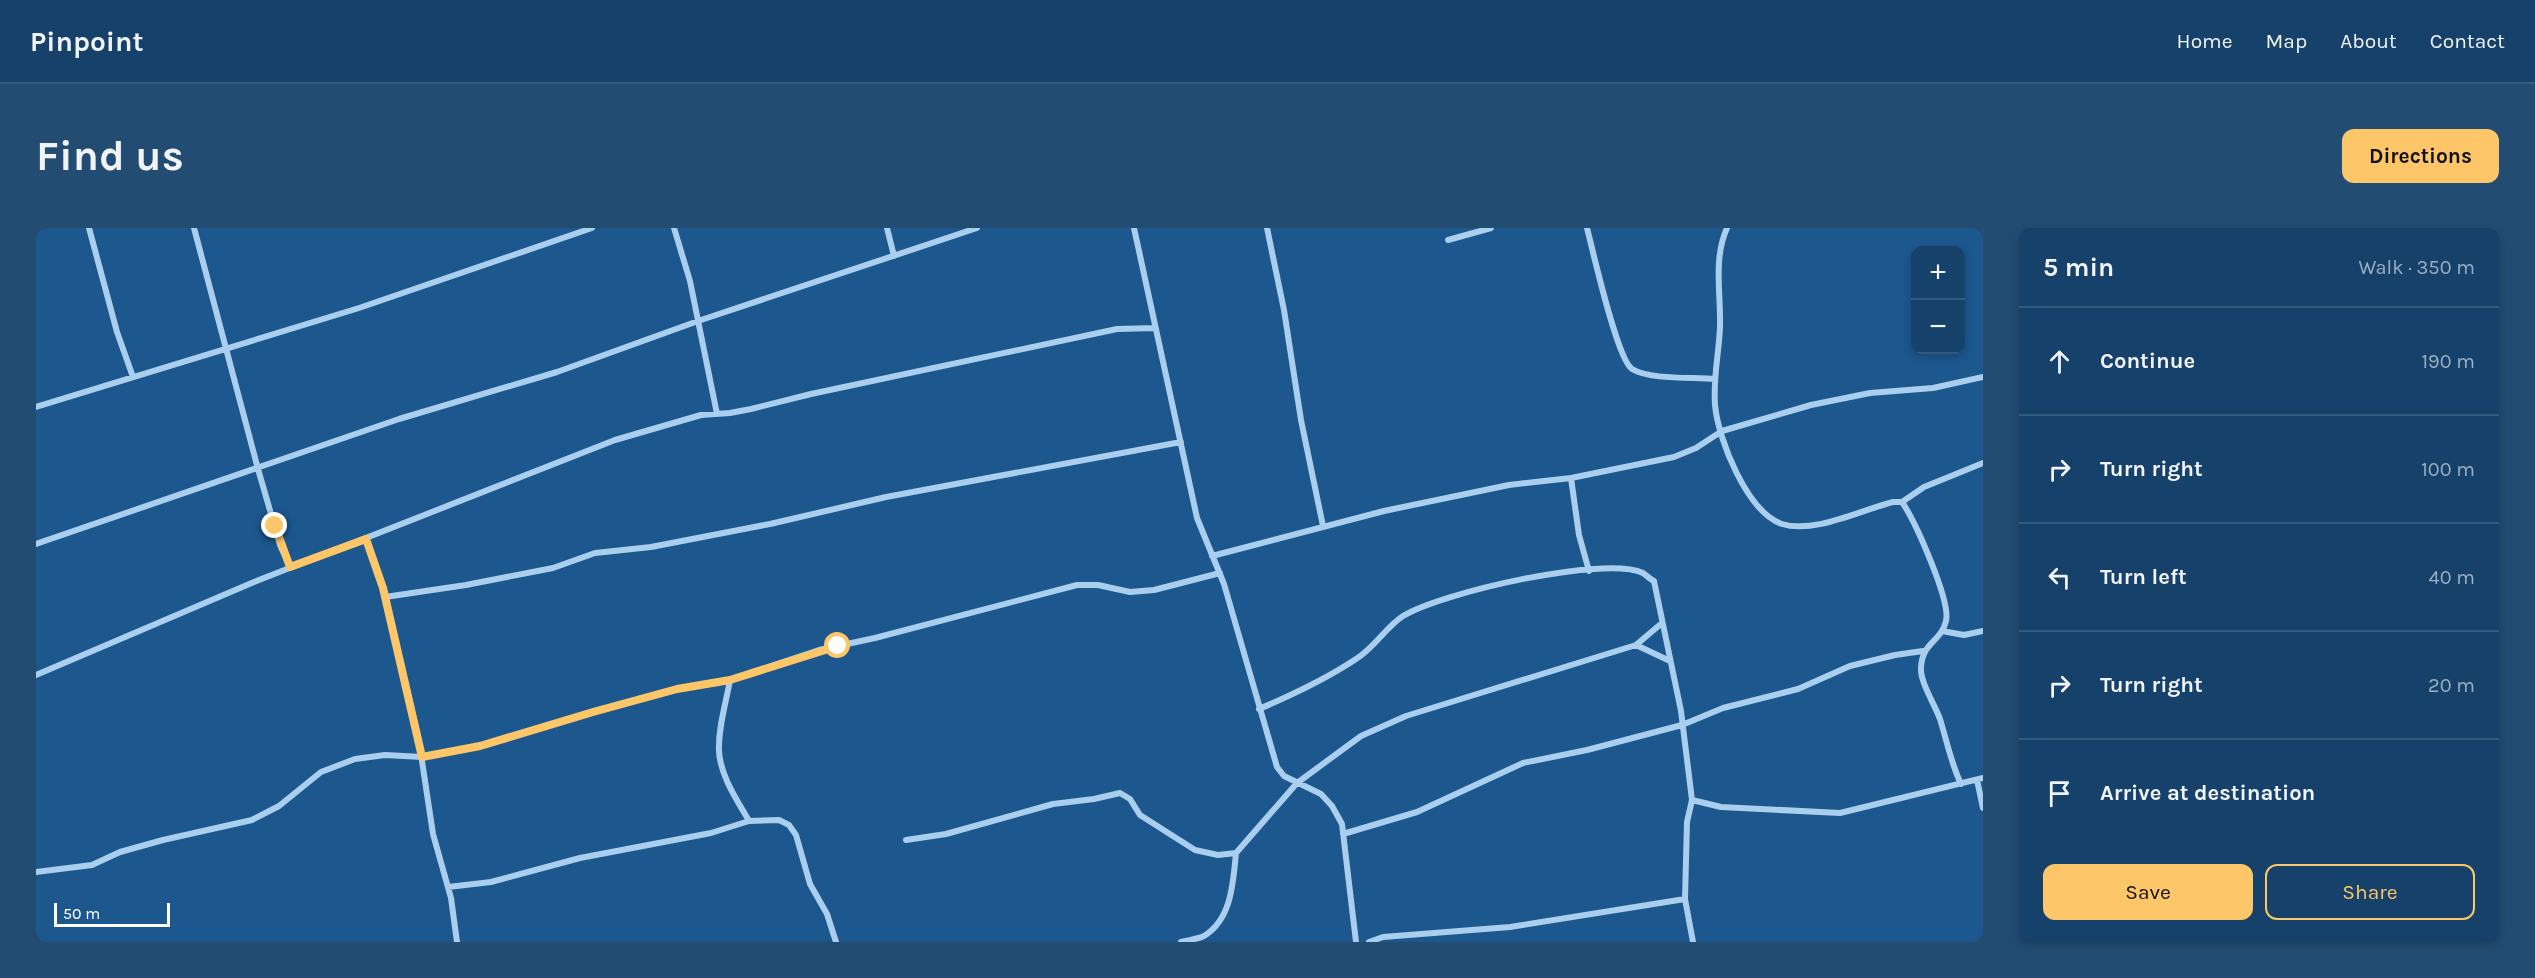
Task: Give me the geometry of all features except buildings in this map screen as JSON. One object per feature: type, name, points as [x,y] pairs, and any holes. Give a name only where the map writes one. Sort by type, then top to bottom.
[{"type":"street","points":[[89,228],[117,332],[133,377]]},
{"type":"street","points":[[194,228],[258,469],[280,545],[290,567]]},
{"type":"street","points":[[36,407],[359,308],[592,228]]},
{"type":"street","points":[[674,228],[690,281],[717,414]]},
{"type":"street","points":[[887,228],[894,256]]},
{"type":"street","points":[[36,544],[399,419],[557,372],[698,321],[977,228]]},
{"type":"street","points":[[1134,228],[1197,518],[1220,573],[1277,767],[1284,776],[1321,794],[1332,806],[1342,824],[1356,942]]},
{"type":"street","points":[[1267,228],[1284,310],[1301,420],[1323,526]]},
{"type":"street","points":[[1448,240],[1491,228]]},
{"type":"street","points":[[1587,228],[1620,349],[1630,368],[1644,374],[1715,379]]},
{"type":"street","points":[[1727,228],[1719,247],[1720,329],[1715,407],[1728,453],[1744,487],[1765,514],[1781,524],[1801,527],[1812,525],[1893,502],[1902,502],[1924,487],[1983,463]]},
{"type":"street","points":[[36,675],[290,567],[615,440],[701,415],[752,409],[811,394],[1117,329],[1155,328]]},
{"type":"street","points":[[1212,556],[1323,526],[1509,485],[1571,478],[1674,457],[1696,448],[1722,431],[1810,405],[1870,393],[1933,387],[1983,377]]},
{"type":"street","points":[[385,597],[466,585],[542,570],[595,553],[662,545],[770,524],[886,496],[1181,442]]},
{"type":"street","points":[[1571,478],[1579,535],[1589,571]]},
{"type":"street","points":[[1902,502],[1914,519],[1944,602],[1947,619],[1942,631],[1923,651],[1920,671],[1940,718],[1950,762],[1961,784]]},
{"type":"street","points":[[366,539],[385,597],[422,757],[433,834],[448,887],[457,942]]},
{"type":"street","points":[[1259,709],[1287,697],[1358,658],[1403,616],[1440,600],[1528,577],[1612,568],[1642,573],[1654,581],[1682,724],[1692,800],[1687,822],[1685,899],[1693,942]]},
{"type":"street","points":[[36,872],[92,865],[120,852],[152,843],[252,820],[279,806],[321,772],[355,759],[385,755],[422,757],[480,746],[677,689],[730,680],[819,650],[875,638],[1077,585],[1098,585],[1131,591],[1154,590],[1220,573]]},
{"type":"street","points":[[1181,942],[1203,936],[1220,921],[1229,902],[1236,853],[1296,783],[1361,736],[1406,716],[1636,645],[1662,623]]},
{"type":"street","points":[[1942,631],[1964,635],[1983,631]]},
{"type":"street","points":[[1636,645],[1670,662]]},
{"type":"street","points":[[1343,834],[1418,812],[1523,763],[1587,750],[1682,724],[1723,708],[1798,688],[1850,666],[1923,651]]},
{"type":"street","points":[[730,680],[719,753],[731,790],[749,821]]},
{"type":"street","points":[[1692,800],[1721,807],[1840,813],[1980,779],[1983,808]]},
{"type":"street","points":[[906,840],[946,834],[1053,804],[1120,793],[1130,799],[1140,815],[1195,850],[1218,855],[1236,853]]},
{"type":"street","points":[[448,887],[491,882],[580,858],[711,833],[749,821],[779,820],[789,825],[796,835],[810,884],[827,914],[836,942]]},
{"type":"street","points":[[1369,942],[1383,937],[1510,927],[1685,899]]},
{"type":"route","points":[[275,526],[280,545],[290,567],[366,539],[383,588],[422,757],[480,746],[677,689],[730,680],[819,650],[838,646]]}]
